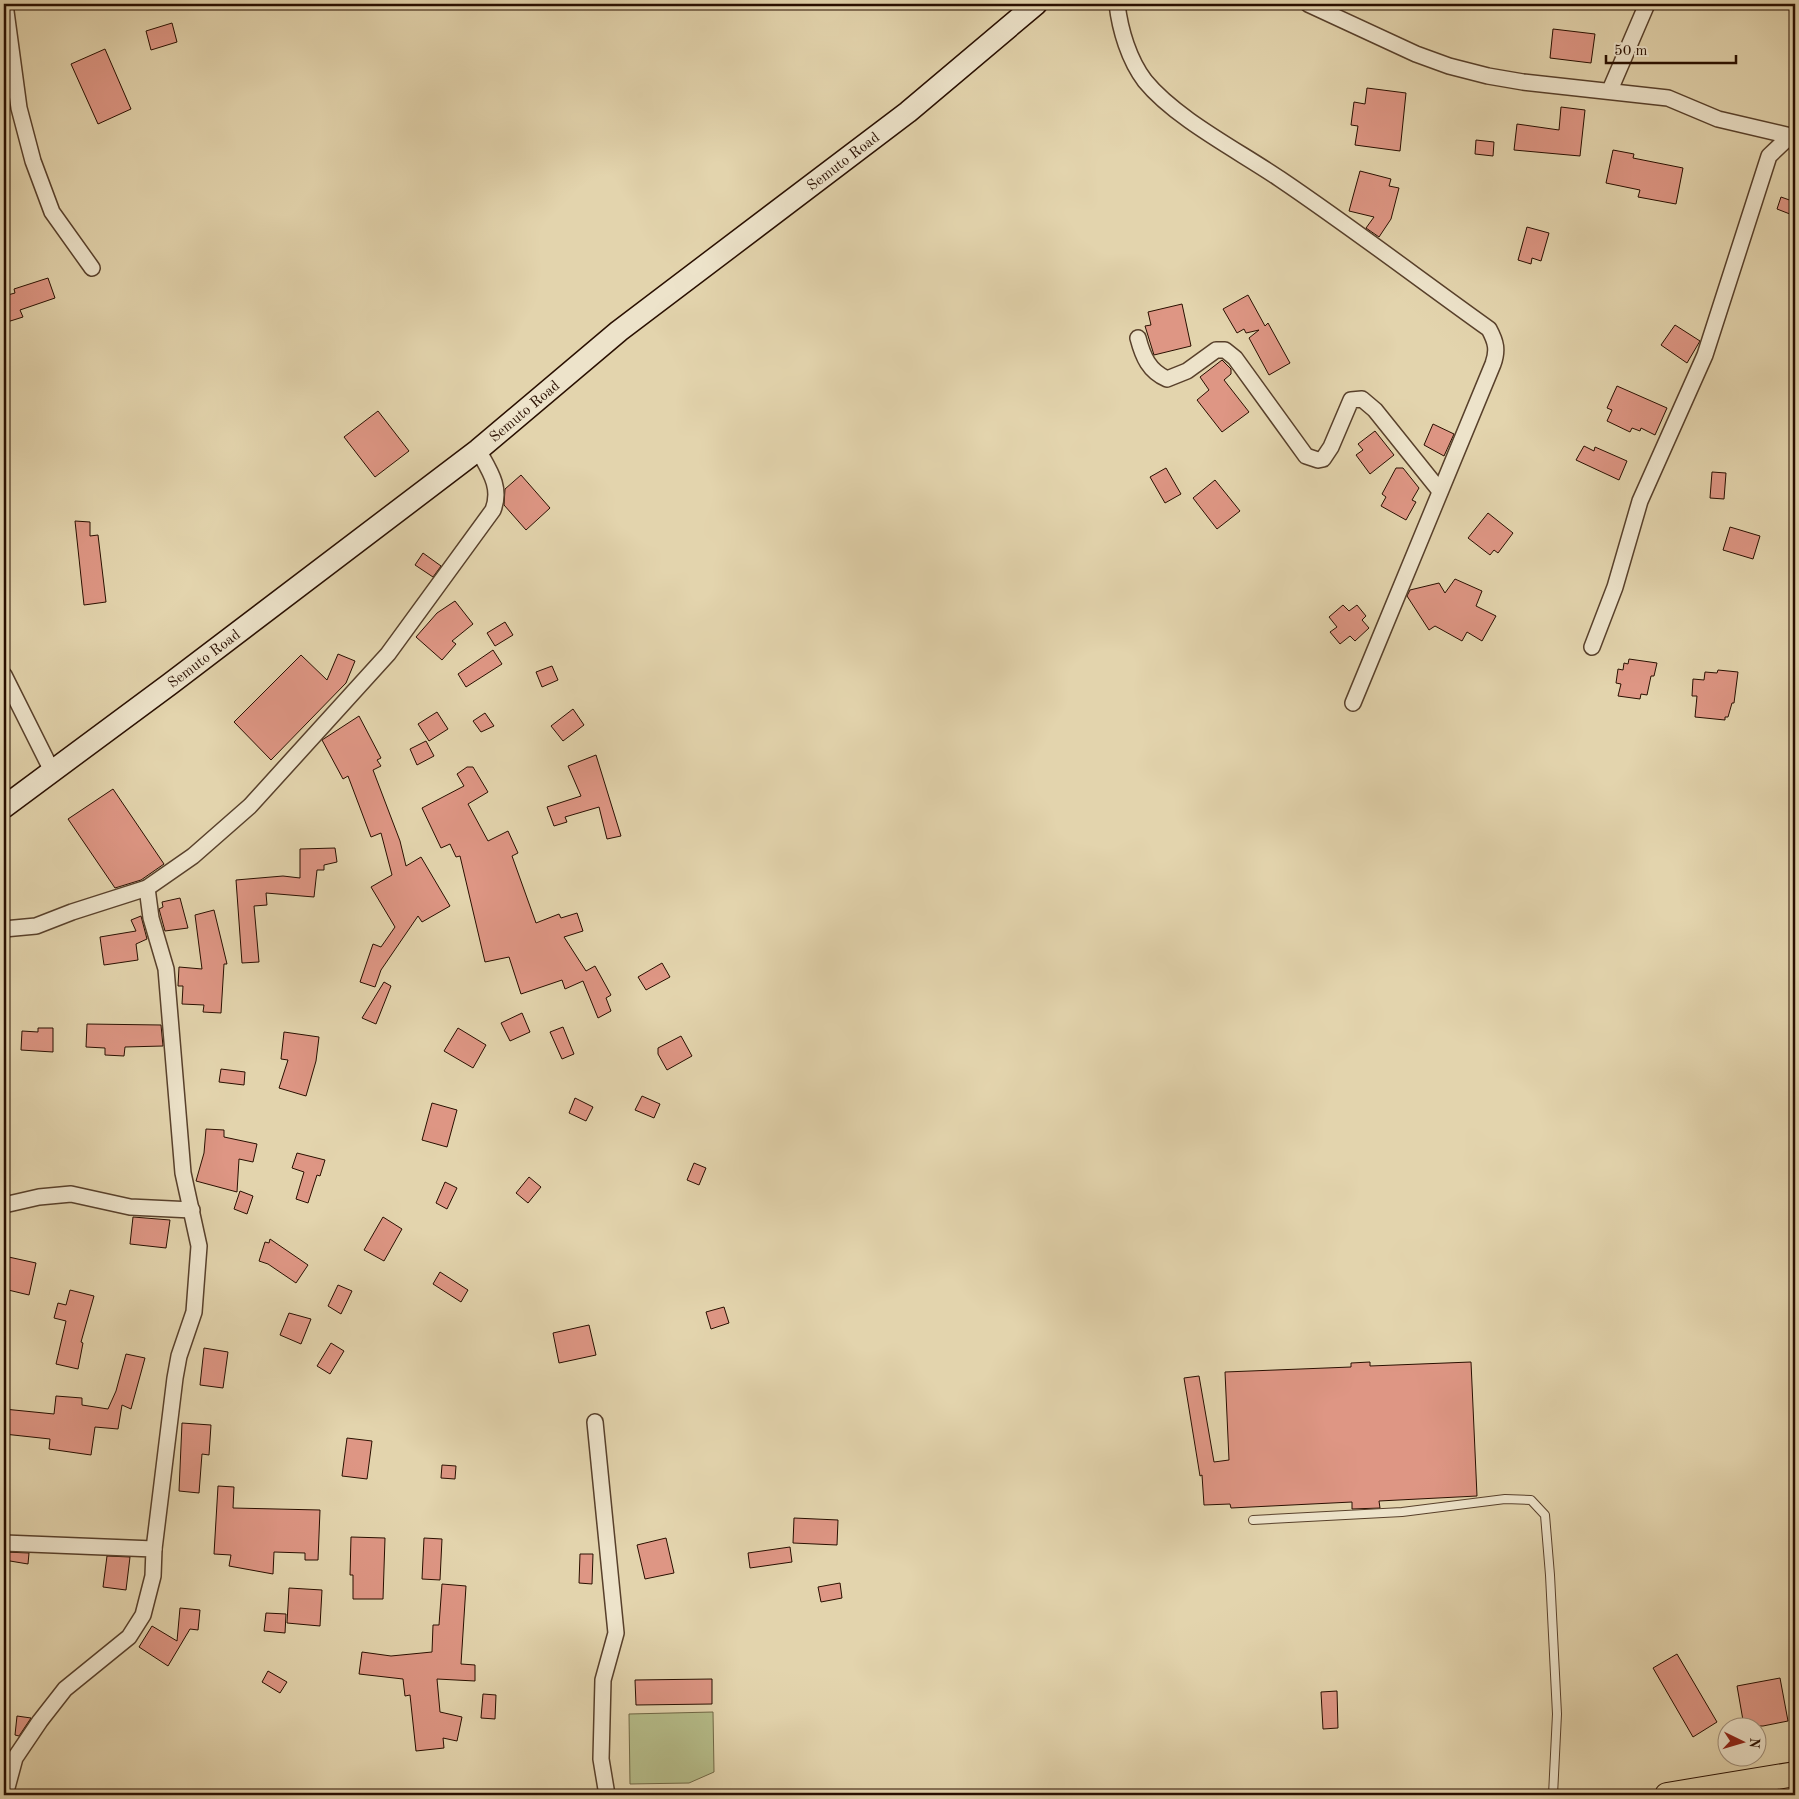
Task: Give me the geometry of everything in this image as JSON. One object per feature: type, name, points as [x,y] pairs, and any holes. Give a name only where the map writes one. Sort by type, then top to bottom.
[{"type":"main road","name":"Semuto Road","points":[[4,807],[478,450],[619,331],[908,112],[1036,4]]},
{"type":"main road","points":[[1667,1795],[1795,1774]]},
{"type":"street","points":[[5,4],[18,108],[33,161],[52,212],[92,268]]},
{"type":"street","points":[[1117,4],[1125,42],[1134,63],[1144,80],[1160,97],[1212,136],[1280,179],[1489,329],[1496,342],[1497,353],[1353,703]]},
{"type":"street","points":[[1308,4],[1416,54],[1449,66],[1488,76],[1523,82],[1610,90],[1668,98],[1718,119],[1793,136]]},
{"type":"street","points":[[1610,90],[1648,4]]},
{"type":"street","points":[[1592,647],[1614,587],[1640,501],[1705,355],[1769,156],[1793,136]]},
{"type":"street","points":[[1138,338],[1142,355],[1154,373],[1167,379],[1187,371],[1216,350],[1225,350],[1235,358],[1306,456],[1318,460],[1323,459],[1331,447],[1351,400],[1362,399],[1375,410],[1440,491]]},
{"type":"street","points":[[4,929],[36,926],[72,912],[147,888],[193,856],[250,806],[388,654],[493,510],[497,500],[494,478],[478,450]]},
{"type":"street","points":[[4,675],[52,771]]},
{"type":"street","points":[[5,1795],[16,1758],[40,1721],[65,1689],[129,1637],[143,1615],[153,1576],[154,1549],[176,1378],[180,1356],[194,1312],[199,1246],[180,1149],[166,969],[151,918],[147,888]]},
{"type":"street","points":[[4,1205],[39,1196],[71,1194],[130,1207],[192,1210]]},
{"type":"street","points":[[595,1422],[616,1633],[603,1680],[602,1759],[607,1795]]},
{"type":"street","points":[[4,1543],[154,1549]]},
{"type":"lane","points":[[1253,1520],[1402,1512],[1505,1499],[1531,1500],[1545,1515],[1550,1575],[1557,1714],[1554,1795]]},
{"type":"green space","points":[[713,1712],[714,1772],[689,1783],[630,1784],[629,1714]]},
{"type":"building","points":[[172,23],[177,42],[151,50],[146,31]]},
{"type":"building","points":[[1553,29],[1595,34],[1591,63],[1550,58]]},
{"type":"building","points":[[105,49],[131,109],[98,124],[71,64]]},
{"type":"building","points":[[1367,88],[1406,93],[1400,151],[1355,145],[1358,126],[1351,125],[1354,102],[1365,104]]},
{"type":"building","points":[[1561,107],[1585,110],[1580,156],[1514,150],[1517,124],[1559,130]]},
{"type":"building","points":[[1476,140],[1494,142],[1493,156],[1475,154]]},
{"type":"building","points":[[1613,150],[1634,154],[1633,158],[1683,168],[1676,204],[1638,197],[1640,190],[1606,183]]},
{"type":"building","points":[[1360,171],[1391,179],[1389,186],[1399,188],[1391,219],[1379,237],[1366,228],[1374,217],[1349,211]]},
{"type":"building","points":[[1781,197],[1795,202],[1795,216],[1777,209]]},
{"type":"building","points":[[1527,227],[1549,233],[1541,261],[1532,258],[1531,264],[1518,260]]},
{"type":"building","points":[[48,278],[55,298],[20,310],[23,317],[4,323],[4,296],[15,293],[14,289]]},
{"type":"building","points":[[1248,295],[1265,326],[1268,323],[1290,363],[1269,375],[1249,338],[1259,330],[1246,333],[1244,329],[1237,333],[1223,309]]},
{"type":"building","points":[[1182,304],[1191,346],[1154,355],[1145,326],[1151,325],[1148,312]]},
{"type":"building","points":[[1675,325],[1700,341],[1687,363],[1661,345]]},
{"type":"building","points":[[1222,360],[1231,369],[1231,374],[1224,380],[1249,412],[1222,432],[1197,400],[1209,390],[1200,377]]},
{"type":"building","points":[[1617,386],[1667,408],[1655,435],[1641,428],[1640,431],[1632,428],[1630,432],[1607,421],[1612,410],[1607,408]]},
{"type":"building","points":[[378,411],[409,451],[375,477],[344,437]]},
{"type":"building","points":[[1433,424],[1454,434],[1444,456],[1424,445]]},
{"type":"building","points":[[1375,431],[1394,455],[1370,474],[1356,455],[1363,450],[1358,444]]},
{"type":"building","points":[[1584,446],[1594,451],[1595,447],[1627,461],[1619,480],[1576,460]]},
{"type":"building","points":[[1166,468],[1181,494],[1165,503],[1150,477]]},
{"type":"building","points":[[1396,468],[1403,468],[1419,488],[1412,500],[1416,502],[1406,520],[1381,506],[1386,497],[1382,494]]},
{"type":"building","points":[[1712,472],[1726,473],[1724,499],[1710,498]]},
{"type":"building","points":[[521,475],[550,508],[526,530],[504,505],[505,489]]},
{"type":"building","points":[[1215,480],[1240,511],[1217,529],[1193,498]]},
{"type":"building","points":[[1488,513],[1513,533],[1498,553],[1494,550],[1490,555],[1468,538]]},
{"type":"building","points":[[75,521],[90,522],[90,536],[98,535],[106,602],[84,605]]},
{"type":"building","points":[[1730,527],[1760,536],[1753,559],[1723,550]]},
{"type":"building","points":[[423,553],[441,566],[433,577],[415,565]]},
{"type":"building","points":[[1455,579],[1482,591],[1476,606],[1496,616],[1482,641],[1467,632],[1462,641],[1435,626],[1429,630],[1407,596],[1410,590],[1439,583],[1445,593]]},
{"type":"building","points":[[455,601],[473,624],[452,641],[456,644],[442,660],[416,637],[437,613]]},
{"type":"building","points":[[1343,605],[1349,611],[1357,605],[1366,616],[1362,620],[1369,628],[1355,641],[1350,636],[1340,644],[1330,632],[1337,627],[1329,617]]},
{"type":"building","points":[[505,622],[513,635],[495,646],[487,633]]},
{"type":"building","points":[[493,650],[502,664],[466,687],[458,674]]},
{"type":"building","points":[[338,654],[355,661],[346,683],[271,760],[234,722],[301,655],[327,680]]},
{"type":"building","points":[[1629,659],[1657,663],[1654,676],[1651,676],[1647,695],[1641,694],[1640,699],[1618,696],[1621,684],[1616,683],[1618,669],[1623,670],[1624,663],[1628,664]]},
{"type":"building","points":[[552,666],[558,680],[542,687],[536,672]]},
{"type":"building","points":[[1718,670],[1738,672],[1734,703],[1732,703],[1728,717],[1725,717],[1725,720],[1695,717],[1697,696],[1692,696],[1693,679],[1704,680],[1705,672],[1717,673]]},
{"type":"building","points":[[573,709],[584,725],[563,741],[551,726]]},
{"type":"building","points":[[437,712],[448,729],[429,741],[418,724]]},
{"type":"building","points":[[485,713],[494,726],[481,732],[473,721]]},
{"type":"building","points":[[359,716],[381,758],[377,760],[381,766],[373,770],[400,841],[406,866],[421,857],[450,906],[422,922],[418,916],[381,970],[375,987],[360,982],[373,944],[381,947],[395,927],[371,887],[392,875],[381,833],[371,837],[348,776],[343,779],[322,740]]},
{"type":"building","points":[[426,741],[434,756],[417,765],[410,749]]},
{"type":"building","points":[[596,755],[621,836],[607,839],[599,807],[565,817],[567,822],[554,826],[547,807],[581,796],[568,766]]},
{"type":"building","points":[[467,767],[473,767],[488,792],[468,804],[488,841],[508,831],[518,853],[512,856],[536,923],[559,914],[561,918],[577,913],[583,931],[564,937],[586,971],[595,966],[611,995],[606,998],[611,1011],[598,1018],[583,981],[565,989],[562,980],[521,994],[509,957],[485,962],[460,856],[456,857],[450,844],[441,848],[422,808],[464,786],[457,774]]},
{"type":"building","points":[[113,789],[164,864],[141,880],[115,888],[68,819]]},
{"type":"building","points":[[335,848],[337,862],[324,865],[324,870],[317,870],[314,897],[266,893],[267,905],[254,906],[259,962],[242,963],[236,880],[283,876],[300,878],[300,849]]},
{"type":"building","points":[[180,898],[188,928],[165,931],[159,909],[163,907],[162,902]]},
{"type":"building","points":[[214,910],[227,964],[224,964],[221,1013],[203,1012],[204,1005],[182,1004],[183,986],[178,986],[179,967],[202,969],[195,915]]},
{"type":"building","points":[[141,916],[147,939],[136,944],[138,960],[104,965],[100,937],[136,931],[131,920]]},
{"type":"building","points":[[662,963],[670,977],[646,990],[638,977]]},
{"type":"building","points":[[384,982],[391,986],[376,1024],[362,1018]]},
{"type":"building","points":[[522,1013],[530,1032],[510,1041],[501,1023]]},
{"type":"building","points":[[87,1024],[161,1025],[163,1046],[125,1047],[124,1056],[105,1055],[105,1048],[86,1047]]},
{"type":"building","points":[[563,1027],[574,1054],[562,1059],[550,1032]]},
{"type":"building","points":[[38,1028],[53,1028],[53,1052],[21,1050],[22,1031],[38,1032]]},
{"type":"building","points":[[458,1028],[486,1045],[473,1068],[444,1051]]},
{"type":"building","points":[[284,1032],[319,1037],[316,1061],[306,1096],[279,1088],[288,1060],[281,1059]]},
{"type":"building","points":[[681,1036],[692,1056],[667,1070],[658,1054],[658,1048]]},
{"type":"building","points":[[221,1069],[245,1072],[244,1085],[219,1082]]},
{"type":"building","points":[[642,1096],[660,1104],[654,1118],[635,1110]]},
{"type":"building","points":[[575,1098],[593,1107],[586,1121],[569,1113]]},
{"type":"building","points":[[432,1103],[457,1110],[447,1147],[422,1140]]},
{"type":"building","points":[[206,1129],[224,1130],[224,1137],[257,1144],[253,1162],[239,1159],[237,1192],[196,1181],[204,1153]]},
{"type":"building","points":[[297,1153],[325,1160],[320,1176],[317,1175],[308,1203],[296,1199],[304,1172],[292,1168]]},
{"type":"building","points":[[694,1163],[706,1168],[699,1185],[687,1180]]},
{"type":"building","points":[[529,1177],[541,1187],[528,1203],[516,1193]]},
{"type":"building","points":[[445,1182],[457,1188],[447,1209],[436,1203]]},
{"type":"building","points":[[240,1191],[253,1196],[247,1214],[234,1209]]},
{"type":"building","points":[[133,1217],[170,1220],[166,1248],[130,1244]]},
{"type":"building","points":[[383,1217],[402,1229],[384,1261],[364,1250]]},
{"type":"building","points":[[270,1239],[308,1265],[296,1283],[268,1264],[259,1261],[265,1242],[269,1243]]},
{"type":"building","points":[[4,1256],[36,1263],[29,1295],[4,1289]]},
{"type":"building","points":[[440,1272],[468,1290],[461,1302],[433,1284]]},
{"type":"building","points":[[338,1285],[352,1291],[341,1314],[328,1306]]},
{"type":"building","points":[[70,1290],[94,1296],[81,1342],[83,1343],[78,1369],[56,1364],[66,1321],[54,1318],[58,1303],[66,1305]]},
{"type":"building","points":[[724,1307],[729,1323],[711,1329],[706,1312]]},
{"type":"building","points":[[289,1313],[311,1319],[301,1344],[280,1335]]},
{"type":"building","points":[[589,1325],[596,1355],[559,1363],[553,1333]]},
{"type":"building","points":[[331,1343],[344,1351],[330,1374],[317,1366]]},
{"type":"building","points":[[204,1348],[228,1352],[223,1388],[200,1385]]},
{"type":"building","points":[[126,1354],[145,1358],[131,1409],[122,1405],[118,1429],[95,1427],[91,1455],[49,1449],[50,1439],[4,1434],[4,1409],[54,1414],[56,1396],[82,1398],[82,1405],[108,1409],[116,1391]]},
{"type":"building","points":[[1370,1362],[1370,1366],[1471,1362],[1477,1496],[1379,1501],[1380,1508],[1352,1509],[1352,1502],[1231,1508],[1230,1504],[1204,1505],[1202,1475],[1200,1476],[1184,1378],[1199,1376],[1214,1462],[1229,1460],[1225,1372],[1351,1367],[1351,1363]]},
{"type":"building","points":[[182,1423],[211,1425],[209,1455],[202,1454],[199,1493],[179,1491]]},
{"type":"building","points":[[347,1438],[372,1441],[367,1479],[342,1476]]},
{"type":"building","points":[[442,1465],[456,1466],[455,1479],[441,1478]]},
{"type":"building","points":[[218,1486],[234,1487],[233,1508],[320,1510],[318,1560],[305,1560],[305,1553],[274,1552],[273,1574],[229,1566],[231,1555],[214,1554]]},
{"type":"building","points":[[794,1518],[838,1520],[837,1545],[793,1543]]},
{"type":"building","points":[[351,1537],[385,1538],[383,1599],[353,1599],[353,1575],[350,1575]]},
{"type":"building","points":[[424,1538],[442,1539],[440,1580],[422,1579]]},
{"type":"building","points":[[666,1538],[674,1573],[645,1579],[637,1545]]},
{"type":"building","points":[[790,1547],[792,1562],[750,1568],[748,1553]]},
{"type":"building","points":[[5,1552],[29,1553],[28,1564],[4,1560]]},
{"type":"building","points":[[580,1554],[593,1554],[592,1584],[579,1583]]},
{"type":"building","points":[[107,1556],[130,1557],[126,1590],[103,1587]]},
{"type":"building","points":[[840,1583],[842,1598],[821,1602],[818,1587]]},
{"type":"building","points":[[442,1584],[466,1586],[461,1664],[475,1665],[475,1681],[437,1679],[440,1712],[462,1717],[457,1741],[443,1738],[444,1748],[416,1751],[410,1695],[405,1696],[403,1679],[359,1674],[362,1652],[391,1656],[432,1652],[433,1625],[439,1625]]},
{"type":"building","points":[[289,1588],[322,1590],[320,1626],[287,1623]]},
{"type":"building","points":[[180,1608],[200,1610],[198,1630],[190,1629],[168,1666],[139,1647],[152,1626],[177,1641]]},
{"type":"building","points":[[266,1613],[286,1614],[285,1633],[264,1631]]},
{"type":"building","points":[[1677,1654],[1716,1723],[1693,1737],[1653,1668]]},
{"type":"building","points":[[268,1671],[287,1682],[280,1693],[262,1682]]},
{"type":"building","points":[[1780,1678],[1788,1721],[1766,1725],[1766,1716],[1742,1716],[1737,1686]]},
{"type":"building","points":[[712,1679],[712,1704],[636,1705],[635,1680]]},
{"type":"building","points":[[1337,1691],[1338,1728],[1323,1729],[1321,1692]]},
{"type":"building","points":[[483,1694],[496,1695],[495,1719],[481,1718]]},
{"type":"building","points":[[17,1716],[31,1718],[19,1736],[15,1735]]}]
